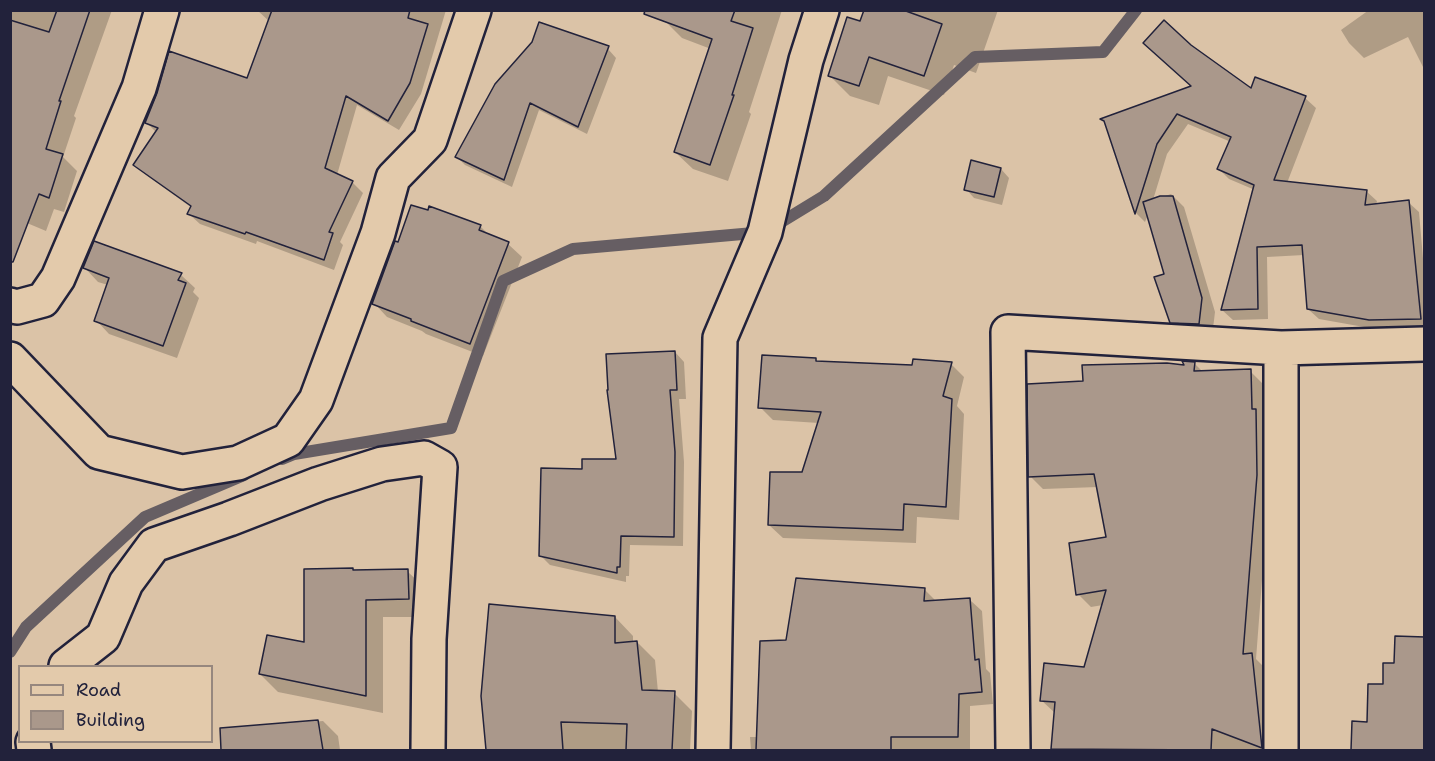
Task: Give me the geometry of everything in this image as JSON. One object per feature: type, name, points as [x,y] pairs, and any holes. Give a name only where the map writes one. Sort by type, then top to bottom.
[{"type":"street","points":[[10,305],[17,307],[43,300],[58,278],[139,88],[162,10]]},
{"type":"street","points":[[10,360],[99,452],[182,472],[238,463],[288,440],[316,400],[378,232],[393,178],[430,140],[474,10]]},
{"type":"street","points":[[713,750],[720,338],[765,232],[807,60],[822,10]]},
{"type":"street","points":[[1013,750],[1008,332],[1281,348],[1425,344]]},
{"type":"street","points":[[1281,348],[1281,750]]},
{"type":"street","points":[[67,665],[103,637],[126,584],[154,545],[319,484],[382,464],[424,458],[440,467],[429,639],[428,750]]},
{"type":"building","points":[[57,10],[90,10],[59,101],[61,101],[46,149],[63,154],[49,198],[39,194],[13,262],[10,262],[10,20],[49,32]]},
{"type":"building","points":[[272,10],[410,10],[408,18],[428,24],[410,83],[388,121],[346,96],[325,168],[353,181],[329,232],[333,233],[324,260],[187,214],[191,206],[133,165],[158,128],[145,123],[157,93],[169,51],[247,78]]},
{"type":"building","points":[[645,10],[735,10],[731,21],[753,28],[732,95],[734,95],[710,165],[674,152],[712,39],[644,14]]},
{"type":"building","points":[[864,10],[903,10],[942,24],[924,76],[869,57],[859,86],[828,76],[847,17],[860,21]]},
{"type":"building","points":[[1164,20],[1191,45],[1251,88],[1255,77],[1306,96],[1274,180],[1367,190],[1365,205],[1409,200],[1421,319],[1369,320],[1307,309],[1302,245],[1257,247],[1258,309],[1221,310],[1254,185],[1217,169],[1231,137],[1177,114],[1157,144],[1135,214],[1104,121],[1100,119],[1191,86],[1143,43]]},
{"type":"building","points":[[539,22],[609,46],[578,127],[530,103],[504,180],[455,157],[495,84],[532,42]]},
{"type":"building","points":[[971,160],[1001,168],[994,197],[964,190]]},
{"type":"building","points":[[1160,196],[1173,196],[1202,298],[1199,324],[1170,323],[1154,277],[1164,274],[1143,202]]},
{"type":"building","points":[[411,205],[428,210],[429,206],[481,225],[479,230],[509,242],[470,344],[372,304]]},
{"type":"building","points":[[94,241],[182,273],[178,280],[186,283],[163,346],[94,321],[109,278],[83,268]]},
{"type":"building","points":[[675,351],[677,390],[670,390],[675,452],[674,537],[621,536],[620,567],[617,567],[617,573],[539,556],[541,468],[582,469],[582,459],[616,459],[607,390],[606,354]]},
{"type":"building","points":[[762,355],[816,358],[816,361],[912,365],[913,359],[952,362],[943,396],[952,399],[946,507],[904,504],[903,530],[768,525],[770,472],[802,472],[821,412],[758,408]]},
{"type":"building","points":[[1182,361],[1195,362],[1194,371],[1251,369],[1252,409],[1256,409],[1257,475],[1243,654],[1252,653],[1262,748],[1212,729],[1211,750],[1051,749],[1055,702],[1040,701],[1044,663],[1084,667],[1106,590],[1076,595],[1069,543],[1106,537],[1094,474],[1028,477],[1027,384],[1083,381],[1082,365],[1167,363],[1184,365]]},
{"type":"building","points":[[353,568],[353,570],[408,569],[409,599],[366,600],[366,696],[259,674],[267,635],[304,642],[304,569]]},
{"type":"building","points":[[796,578],[925,588],[924,601],[970,598],[975,660],[979,659],[982,692],[959,694],[958,737],[891,737],[891,750],[756,750],[760,641],[786,640]]},
{"type":"building","points":[[489,604],[615,616],[615,643],[637,641],[642,690],[675,691],[672,750],[626,750],[627,724],[561,722],[563,750],[486,750],[481,696]]},
{"type":"building","points":[[1395,636],[1425,637],[1425,750],[1351,750],[1352,721],[1367,722],[1368,684],[1383,684],[1383,663],[1394,663]]},
{"type":"building","points":[[318,720],[323,750],[221,750],[220,728]]},
{"type":"waterway","points":[[282,459],[294,454],[451,428],[503,281],[573,249],[765,232],[824,196],[975,57],[1103,52],[1136,10]]},
{"type":"waterway","points":[[10,652],[26,627],[145,517],[244,475]]}]
